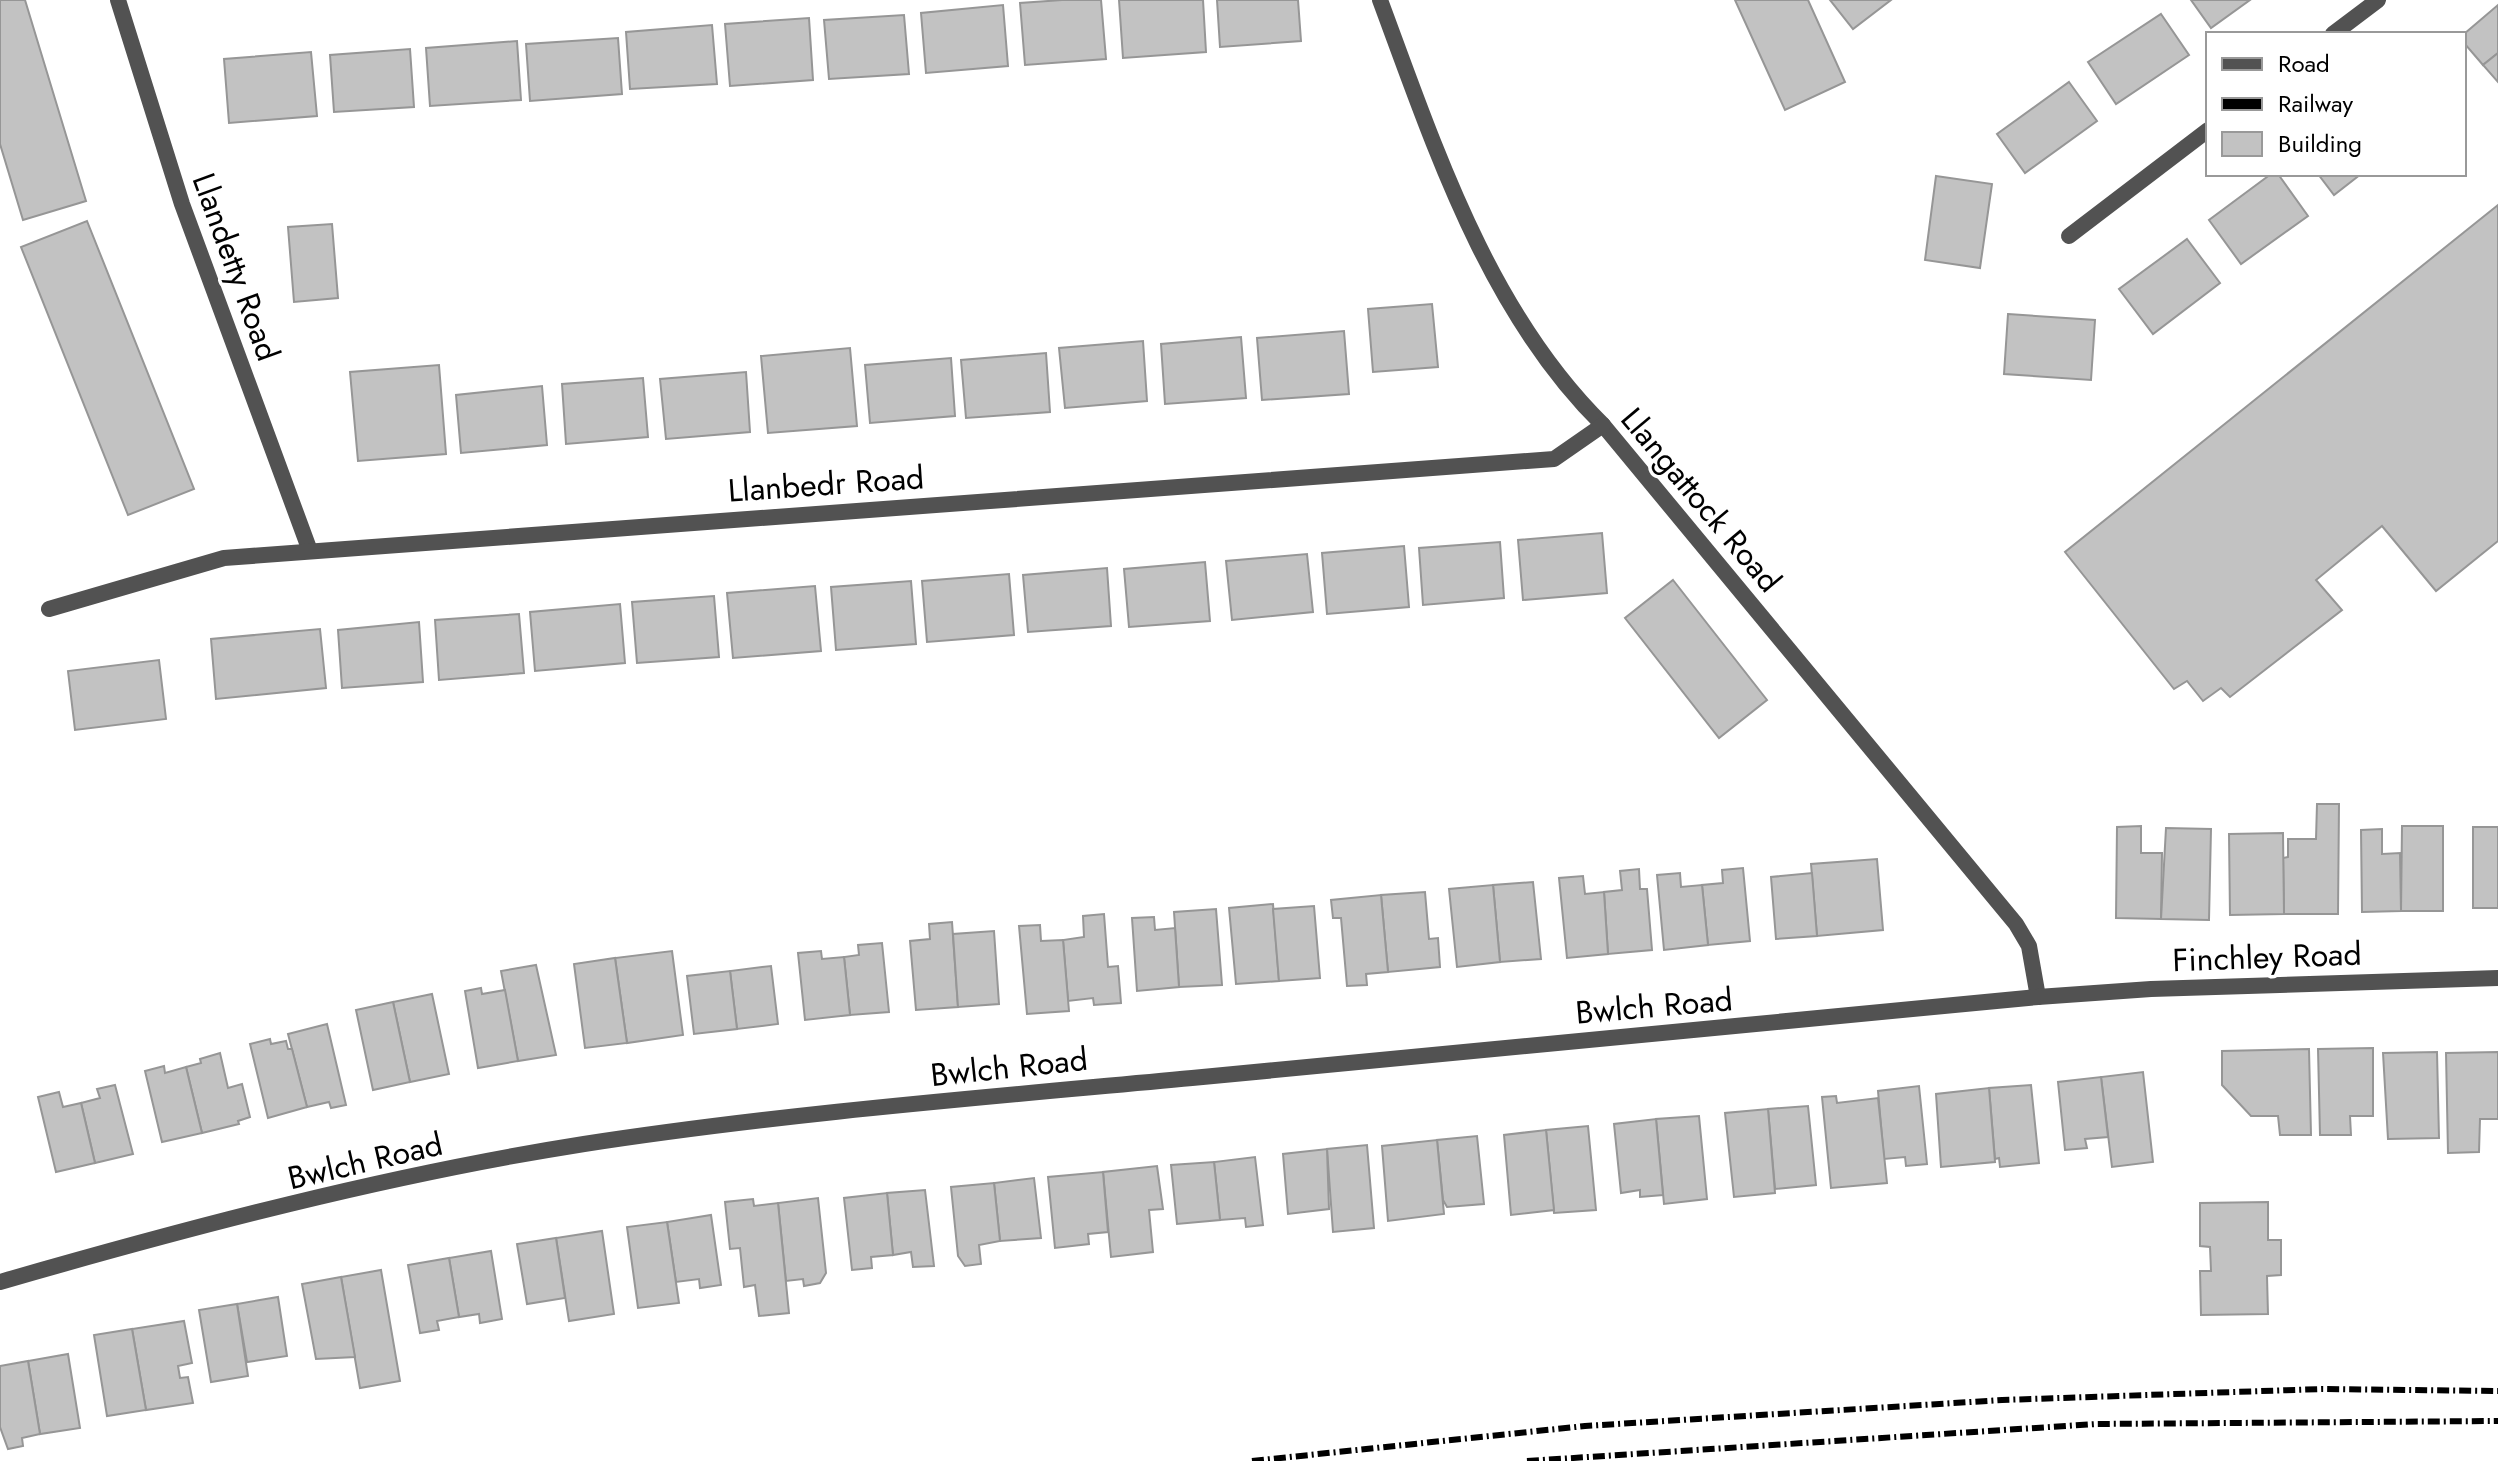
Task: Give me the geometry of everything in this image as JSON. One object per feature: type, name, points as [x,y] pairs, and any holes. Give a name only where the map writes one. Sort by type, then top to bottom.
[{"type":"street","name":"Llandetty Road","points":[[118,0],[182,204],[310,551]]},
{"type":"street","name":"Llangattock Road","points":[[1380,0],[1427,126],[1495,277],[1533,344],[1569,391],[1603,425],[2016,924],[2029,946],[2038,997]]},
{"type":"street","points":[[2336,32],[2378,0]]},
{"type":"street","points":[[2069,236],[2206,132]]},
{"type":"street","name":"Llanbedr Road","points":[[49,609],[224,558],[1554,459],[1603,425]]},
{"type":"street","name":"Finchley Road","points":[[2038,997],[2151,989],[2498,978]]},
{"type":"street","name":"Bwlch Road","points":[[0,1282],[97,1254],[367,1187],[584,1145],[962,1100],[2038,997]]},
{"type":"building","points":[[0,0],[25,0],[86,201],[23,220],[0,144]]},
{"type":"building","points":[[1101,0],[1106,59],[1025,65],[1020,3]]},
{"type":"building","points":[[1119,0],[1203,0],[1206,52],[1123,58]]},
{"type":"building","points":[[1217,0],[1298,0],[1301,41],[1220,47]]},
{"type":"building","points":[[1735,0],[1808,0],[1845,82],[1785,110]]},
{"type":"building","points":[[1830,0],[1891,0],[1853,29]]},
{"type":"building","points":[[2191,0],[2250,0],[2211,28]]},
{"type":"building","points":[[1003,5],[1008,66],[926,73],[921,13]]},
{"type":"building","points":[[2498,5],[2498,53],[2483,65],[2466,45],[2466,32]]},
{"type":"building","points":[[2161,14],[2189,55],[2116,104],[2088,62]]},
{"type":"building","points":[[904,15],[909,74],[829,79],[824,20]]},
{"type":"building","points":[[809,18],[813,80],[730,86],[725,24]]},
{"type":"building","points":[[712,25],[717,84],[630,89],[626,32]]},
{"type":"building","points":[[618,38],[622,94],[530,101],[526,44]]},
{"type":"building","points":[[517,41],[521,100],[430,106],[426,48]]},
{"type":"building","points":[[410,49],[414,107],[334,112],[330,55]]},
{"type":"building","points":[[311,52],[317,116],[229,123],[224,59]]},
{"type":"building","points":[[2498,53],[2498,82],[2483,65]]},
{"type":"building","points":[[2069,82],[2097,121],[2025,173],[1997,134]]},
{"type":"building","points":[[1936,176],[1992,184],[1980,268],[1925,260]]},
{"type":"building","points":[[2268,176],[2279,176],[2308,216],[2241,264],[2209,220]]},
{"type":"building","points":[[2320,176],[2358,176],[2334,195]]},
{"type":"building","points":[[2498,205],[2498,541],[2436,591],[2382,526],[2316,580],[2342,610],[2230,697],[2221,688],[2203,701],[2187,681],[2174,689],[2065,552]]},
{"type":"building","points":[[87,221],[194,489],[128,515],[21,247]]},
{"type":"building","points":[[332,224],[338,298],[294,302],[288,227]]},
{"type":"building","points":[[2187,239],[2220,283],[2153,334],[2119,289]]},
{"type":"building","points":[[1432,304],[1438,367],[1373,372],[1368,309]]},
{"type":"building","points":[[2008,314],[2095,320],[2091,380],[2004,374]]},
{"type":"building","points":[[1344,331],[1349,394],[1262,400],[1257,338]]},
{"type":"building","points":[[1241,337],[1246,398],[1165,404],[1161,344]]},
{"type":"building","points":[[1143,341],[1147,401],[1065,408],[1059,348]]},
{"type":"building","points":[[850,348],[857,426],[768,433],[761,356]]},
{"type":"building","points":[[1046,353],[1050,412],[966,418],[961,360]]},
{"type":"building","points":[[951,358],[955,416],[870,423],[865,365]]},
{"type":"building","points":[[439,365],[446,454],[358,461],[350,372]]},
{"type":"building","points":[[746,372],[750,432],[666,439],[660,379]]},
{"type":"building","points":[[643,378],[648,437],[566,444],[562,384]]},
{"type":"building","points":[[542,386],[547,445],[461,453],[456,395]]},
{"type":"building","points":[[1602,533],[1607,593],[1523,600],[1518,540]]},
{"type":"building","points":[[1500,542],[1504,598],[1423,605],[1419,548]]},
{"type":"building","points":[[1404,546],[1409,607],[1327,614],[1322,553]]},
{"type":"building","points":[[1307,554],[1313,612],[1232,620],[1226,561]]},
{"type":"building","points":[[1205,562],[1210,621],[1129,627],[1124,569]]},
{"type":"building","points":[[1107,568],[1111,626],[1028,632],[1023,575]]},
{"type":"building","points":[[1009,574],[1014,635],[927,642],[922,581]]},
{"type":"building","points":[[1673,580],[1767,700],[1719,738],[1625,618]]},
{"type":"building","points":[[911,581],[916,644],[836,650],[831,587]]},
{"type":"building","points":[[815,586],[821,651],[733,658],[727,593]]},
{"type":"building","points":[[714,596],[719,657],[637,663],[632,602]]},
{"type":"building","points":[[620,604],[625,663],[535,671],[530,612]]},
{"type":"building","points":[[519,614],[524,673],[439,680],[435,620]]},
{"type":"building","points":[[419,622],[423,682],[342,688],[338,630]]},
{"type":"building","points":[[320,629],[326,688],[216,699],[211,639]]},
{"type":"building","points":[[159,660],[166,719],[75,730],[68,671]]},
{"type":"building","points":[[2317,804],[2339,804],[2338,914],[2284,914],[2283,858],[2288,857],[2288,839],[2316,839]]},
{"type":"building","points":[[2141,826],[2141,853],[2162,853],[2161,919],[2116,918],[2117,827]]},
{"type":"building","points":[[2402,826],[2443,826],[2443,911],[2401,911]]},
{"type":"building","points":[[2473,827],[2498,827],[2498,908],[2473,908]]},
{"type":"building","points":[[2166,828],[2211,829],[2209,920],[2161,919]]},
{"type":"building","points":[[2382,829],[2382,854],[2400,853],[2401,911],[2362,912],[2361,830]]},
{"type":"building","points":[[2283,833],[2284,914],[2230,915],[2229,834]]},
{"type":"building","points":[[1877,859],[1883,930],[1817,936],[1811,864]]},
{"type":"building","points":[[1743,868],[1750,941],[1708,945],[1702,885],[1723,883],[1722,870]]},
{"type":"building","points":[[1639,869],[1640,889],[1647,889],[1652,950],[1608,954],[1604,892],[1622,890],[1620,871]]},
{"type":"building","points":[[1680,873],[1681,887],[1702,885],[1708,945],[1664,950],[1657,875]]},
{"type":"building","points":[[1812,873],[1817,936],[1776,939],[1771,877]]},
{"type":"building","points":[[1583,876],[1585,894],[1604,892],[1608,954],[1567,958],[1559,878]]},
{"type":"building","points":[[1533,882],[1541,959],[1500,962],[1493,885]]},
{"type":"building","points":[[1493,885],[1500,962],[1457,967],[1449,889]]},
{"type":"building","points":[[1425,892],[1429,939],[1438,938],[1440,967],[1388,972],[1381,895]]},
{"type":"building","points":[[1381,895],[1388,972],[1366,974],[1367,985],[1347,986],[1341,918],[1333,918],[1331,900]]},
{"type":"building","points":[[1273,904],[1279,981],[1236,984],[1229,908]]},
{"type":"building","points":[[1314,906],[1320,978],[1279,981],[1273,909]]},
{"type":"building","points":[[1216,909],[1222,985],[1179,987],[1174,912]]},
{"type":"building","points":[[1104,914],[1108,967],[1118,966],[1121,1003],[1094,1005],[1093,998],[1068,1001],[1063,940],[1084,937],[1083,916]]},
{"type":"building","points":[[1154,917],[1155,930],[1175,928],[1179,987],[1137,991],[1132,918]]},
{"type":"building","points":[[952,922],[958,1007],[916,1010],[910,941],[930,939],[929,924]]},
{"type":"building","points":[[1040,925],[1041,941],[1063,940],[1069,1011],[1027,1014],[1019,926]]},
{"type":"building","points":[[994,931],[999,1004],[958,1007],[953,934]]},
{"type":"building","points":[[882,943],[889,1012],[850,1015],[844,957],[859,955],[858,945]]},
{"type":"building","points":[[672,951],[683,1035],[627,1043],[615,958]]},
{"type":"building","points":[[821,951],[822,959],[844,957],[850,1015],[805,1020],[798,953]]},
{"type":"building","points":[[615,958],[627,1043],[585,1048],[574,964]]},
{"type":"building","points":[[536,965],[556,1055],[518,1061],[501,971]]},
{"type":"building","points":[[771,966],[778,1024],[737,1029],[730,971]]},
{"type":"building","points":[[730,971],[737,1029],[694,1034],[687,976]]},
{"type":"building","points":[[481,988],[482,994],[505,990],[518,1061],[478,1068],[465,991]]},
{"type":"building","points":[[432,994],[449,1074],[410,1082],[393,1002]]},
{"type":"building","points":[[393,1002],[410,1082],[373,1090],[356,1010]]},
{"type":"building","points":[[327,1024],[346,1105],[331,1108],[329,1102],[307,1107],[288,1034]]},
{"type":"building","points":[[270,1039],[271,1044],[286,1041],[288,1049],[292,1049],[307,1107],[268,1118],[250,1044]]},
{"type":"building","points":[[2373,1048],[2373,1116],[2350,1116],[2351,1135],[2320,1135],[2318,1049]]},
{"type":"building","points":[[2309,1049],[2311,1135],[2280,1135],[2278,1116],[2251,1116],[2222,1085],[2222,1051]]},
{"type":"building","points":[[2437,1052],[2439,1138],[2388,1139],[2383,1053]]},
{"type":"building","points":[[2498,1052],[2498,1119],[2480,1119],[2479,1152],[2448,1153],[2446,1053]]},
{"type":"building","points":[[220,1053],[228,1088],[242,1084],[250,1117],[238,1121],[239,1124],[202,1133],[186,1067]]},
{"type":"building","points":[[164,1066],[165,1073],[186,1067],[202,1133],[162,1142],[145,1071]]},
{"type":"building","points":[[2143,1072],[2153,1162],[2112,1167],[2101,1077]]},
{"type":"building","points":[[2101,1077],[2108,1137],[2085,1139],[2087,1148],[2065,1150],[2058,1082]]},
{"type":"building","points":[[115,1085],[133,1154],[95,1163],[81,1103],[100,1098],[97,1089]]},
{"type":"building","points":[[2031,1085],[2039,1163],[2000,1167],[1999,1158],[1995,1159],[1989,1088]]},
{"type":"building","points":[[1919,1086],[1927,1164],[1906,1166],[1905,1157],[1884,1159],[1878,1091]]},
{"type":"building","points":[[1989,1088],[1995,1162],[1941,1167],[1936,1094]]},
{"type":"building","points":[[59,1092],[63,1107],[81,1103],[95,1163],[56,1172],[38,1097]]},
{"type":"building","points":[[1836,1096],[1837,1103],[1878,1098],[1887,1183],[1831,1188],[1822,1097]]},
{"type":"building","points":[[1808,1106],[1816,1185],[1775,1189],[1768,1109]]},
{"type":"building","points":[[1768,1109],[1775,1193],[1734,1197],[1725,1113]]},
{"type":"building","points":[[1699,1116],[1707,1199],[1664,1204],[1656,1119]]},
{"type":"building","points":[[1656,1119],[1663,1195],[1640,1197],[1640,1190],[1621,1193],[1614,1124]]},
{"type":"building","points":[[1588,1126],[1596,1210],[1554,1213],[1546,1130]]},
{"type":"building","points":[[1546,1130],[1554,1210],[1511,1215],[1504,1135]]},
{"type":"building","points":[[1477,1136],[1484,1204],[1447,1207],[1443,1200],[1437,1140]]},
{"type":"building","points":[[1437,1140],[1444,1214],[1388,1221],[1382,1146]]},
{"type":"building","points":[[1367,1145],[1374,1228],[1333,1232],[1327,1149]]},
{"type":"building","points":[[1327,1149],[1329,1209],[1288,1214],[1283,1154]]},
{"type":"building","points":[[1255,1157],[1263,1225],[1246,1227],[1245,1218],[1220,1220],[1214,1162]]},
{"type":"building","points":[[1214,1162],[1220,1220],[1177,1224],[1171,1165]]},
{"type":"building","points":[[1157,1166],[1163,1209],[1149,1210],[1153,1252],[1111,1257],[1103,1172]]},
{"type":"building","points":[[1103,1172],[1108,1232],[1088,1234],[1089,1244],[1055,1248],[1048,1177]]},
{"type":"building","points":[[1034,1178],[1041,1238],[1000,1241],[994,1183]]},
{"type":"building","points":[[994,1183],[1000,1241],[979,1245],[981,1264],[965,1266],[958,1256],[951,1187]]},
{"type":"building","points":[[925,1190],[934,1266],[913,1267],[911,1252],[893,1255],[887,1193]]},
{"type":"building","points":[[887,1193],[893,1255],[871,1257],[872,1268],[852,1270],[844,1198]]},
{"type":"building","points":[[818,1198],[826,1273],[820,1283],[804,1286],[803,1279],[786,1281],[778,1203]]},
{"type":"building","points":[[753,1199],[754,1206],[778,1203],[789,1313],[759,1316],[755,1285],[744,1287],[740,1248],[730,1249],[725,1202]]},
{"type":"building","points":[[2268,1202],[2268,1240],[2281,1240],[2281,1275],[2267,1276],[2268,1314],[2201,1315],[2200,1271],[2211,1271],[2210,1247],[2200,1246],[2200,1203]]},
{"type":"building","points":[[711,1215],[721,1285],[700,1288],[699,1279],[676,1282],[667,1222]]},
{"type":"building","points":[[667,1222],[679,1303],[638,1308],[627,1227]]},
{"type":"building","points":[[602,1231],[614,1314],[569,1321],[556,1238]]},
{"type":"building","points":[[556,1238],[565,1298],[527,1304],[517,1244]]},
{"type":"building","points":[[491,1251],[502,1319],[480,1323],[479,1314],[459,1317],[449,1258]]},
{"type":"building","points":[[449,1258],[459,1317],[437,1321],[439,1330],[420,1333],[408,1265]]},
{"type":"building","points":[[381,1270],[400,1381],[360,1388],[341,1277]]},
{"type":"building","points":[[341,1277],[355,1357],[316,1359],[302,1284]]},
{"type":"building","points":[[278,1297],[287,1356],[247,1362],[237,1304]]},
{"type":"building","points":[[237,1304],[248,1376],[211,1382],[199,1310]]},
{"type":"building","points":[[184,1321],[192,1363],[178,1366],[180,1378],[188,1377],[193,1403],[146,1410],[132,1329]]},
{"type":"building","points":[[132,1329],[146,1410],[107,1416],[94,1335]]},
{"type":"building","points":[[68,1354],[80,1428],[40,1434],[28,1361]]},
{"type":"building","points":[[28,1361],[40,1434],[22,1438],[23,1446],[8,1449],[0,1427],[0,1366]]},
{"type":"railway","points":[[1252,1461],[1585,1426],[2002,1400],[2322,1389],[2498,1391]]},
{"type":"railway","points":[[1527,1461],[2096,1424],[2498,1421]]}]
